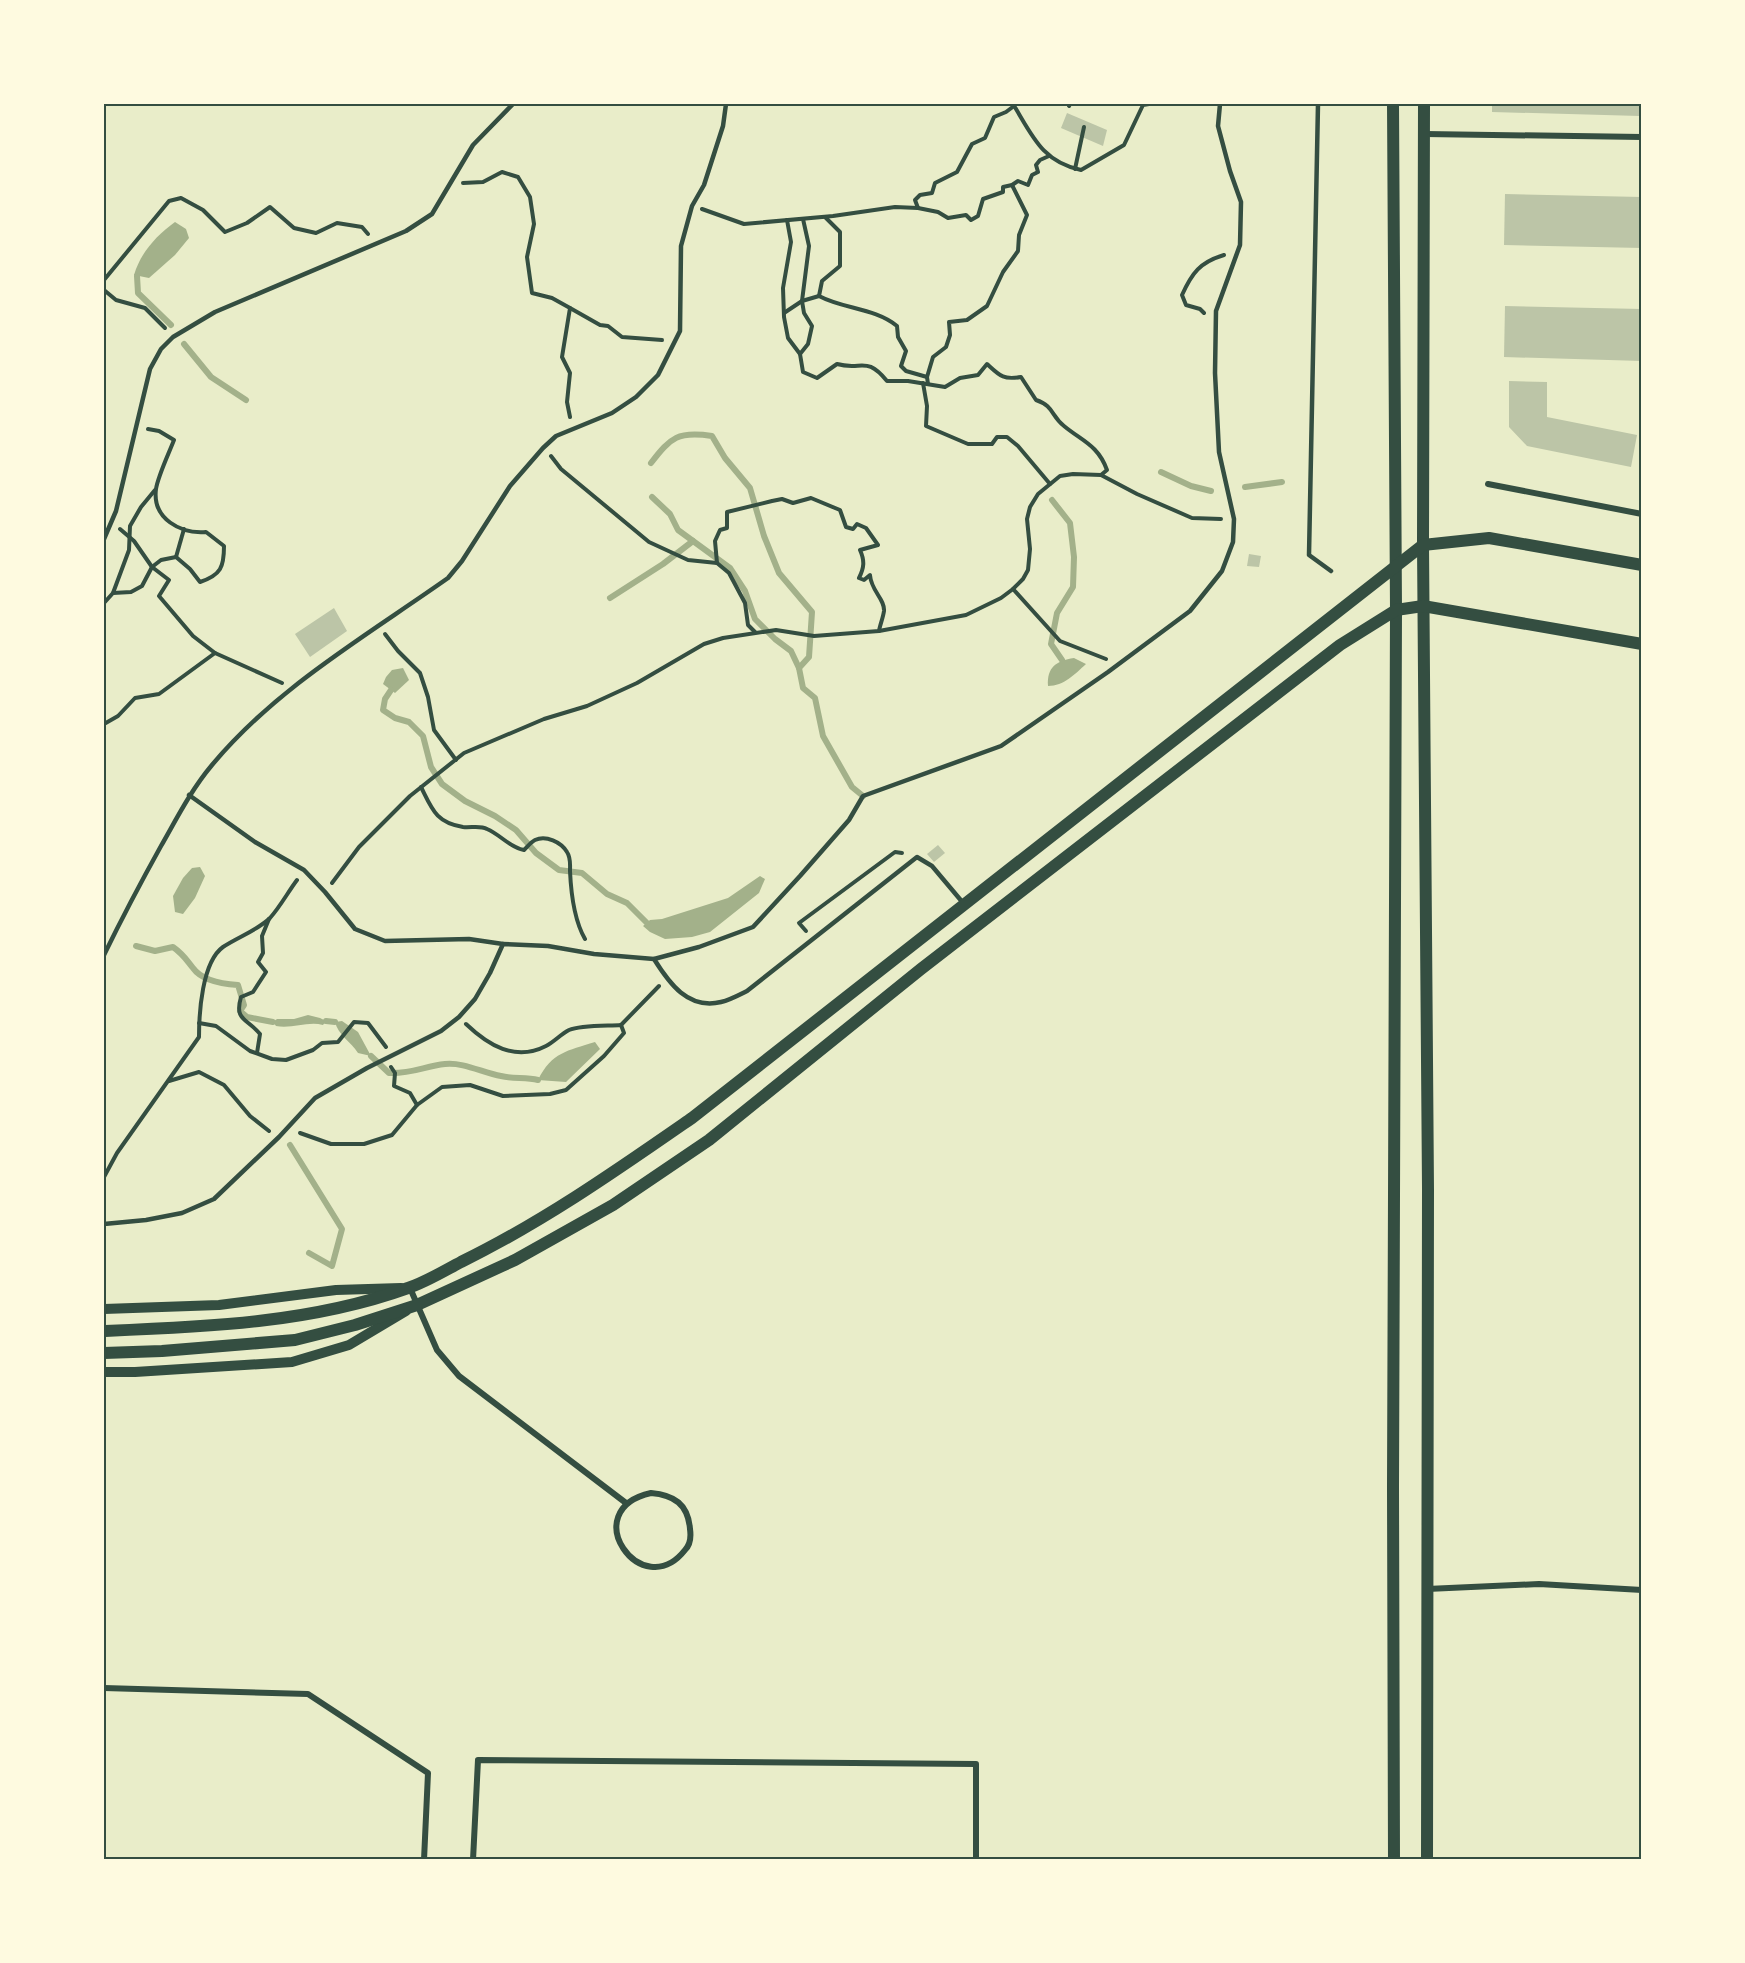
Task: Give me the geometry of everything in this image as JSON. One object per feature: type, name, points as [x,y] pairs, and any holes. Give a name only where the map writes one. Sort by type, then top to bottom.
[{"type":"main road","points":[[1394,104],[1396,610],[1394,1860]]},
{"type":"main road","points":[[1424,104],[1423,606],[1428,1177],[1427,1860]]},
{"type":"main road","points":[[104,1331],[160,1329],[290,1318],[351,1306],[410,1288],[513,1236],[582,1194],[692,1118],[1423,545],[1489,538],[1641,565]]},
{"type":"main road","points":[[104,1353],[162,1351],[295,1340],[355,1325],[417,1305],[515,1260],[603,1211],[709,1140],[921,969],[1219,736],[1340,645],[1396,610],[1423,606],[1641,644]]},
{"type":"street","points":[[1425,134],[1641,137]]},
{"type":"street","points":[[1488,484],[1641,514]]},
{"type":"street","points":[[104,1309],[219,1305],[336,1290],[410,1288],[437,1350],[459,1376],[626,1503]]},
{"type":"street","points":[[104,1372],[147,1372],[292,1362],[349,1345],[417,1305]]},
{"type":"street","points":[[651,1493],[664,1494],[686,1510],[691,1533],[688,1547],[678,1559],[667,1567],[652,1568],[638,1563],[625,1552],[618,1539],[616,1526],[619,1514],[626,1503],[651,1493]]},
{"type":"street","points":[[1427,1589],[1539,1584],[1641,1590]]},
{"type":"street","points":[[104,1688],[308,1694],[428,1773],[424,1860]]},
{"type":"street","points":[[472,1860],[478,1760],[976,1764],[976,1860]]},
{"type":"lane","points":[[104,539],[116,511],[150,369],[161,349],[173,337],[214,312],[378,244],[406,231],[432,214],[473,145],[513,104]]},
{"type":"lane","points":[[104,955],[130,902],[189,795],[212,764],[251,723],[291,687],[448,578],[462,561],[510,486],[556,436],[612,413],[636,397],[658,375],[680,331],[681,246],[692,206],[704,185],[723,126],[726,104]]},
{"type":"lane","points":[[189,795],[255,842],[304,870],[355,929],[385,941],[469,939],[502,944],[548,946],[594,954],[654,960],[699,947],[753,927],[849,820],[863,796],[1001,746],[1119,665],[1190,611],[1222,571],[1233,542],[1234,519],[1219,452],[1215,373],[1216,311],[1240,245],[1241,202],[1218,126],[1220,104]]},
{"type":"lane","points":[[1318,104],[1309,555],[1330,571]]},
{"type":"lane","points":[[654,960],[678,992],[695,1001],[709,1004],[722,1002],[747,991],[917,857],[932,866],[964,904]]},
{"type":"lane","points":[[104,1224],[146,1220],[182,1213],[214,1199],[279,1137],[315,1098],[367,1068],[441,1031],[459,1017],[475,999],[490,973],[502,944]]},
{"type":"path","points":[[918,208],[915,200],[920,195],[932,193],[935,183],[957,172],[972,144],[985,138],[994,117],[1006,112],[1013,105],[1035,141],[1049,156],[1065,167],[1082,170],[1124,145],[1143,105],[1149,104]]},
{"type":"path","points":[[1075,169],[1084,127]]},
{"type":"path","points":[[692,206],[744,224],[825,217],[895,207],[918,208],[948,218],[966,215],[971,220],[978,216],[983,199],[1003,192],[1003,186],[1012,185],[1017,181],[1028,185],[1032,175],[1038,172],[1036,165],[1040,160],[1049,156]]},
{"type":"path","points":[[451,183],[483,182],[502,172],[518,177],[530,197],[534,224],[527,256],[532,293],[552,298],[600,325],[608,326],[622,337],[649,338],[674,343]]},
{"type":"path","points":[[928,384],[927,377],[933,357],[946,347],[950,335],[949,322],[967,320],[987,306],[1003,272],[1018,251],[1019,236],[1027,215],[1012,185]]},
{"type":"path","points":[[104,280],[169,201],[181,198],[203,210],[225,232],[247,223],[270,207],[294,228],[316,233],[337,223],[362,227],[378,244]]},
{"type":"path","points":[[819,296],[822,281],[840,266],[840,232],[825,217]]},
{"type":"path","points":[[800,354],[808,344],[812,326],[804,313],[802,301],[810,246],[803,219]]},
{"type":"path","points":[[787,220],[791,242],[783,288],[783,313],[788,338],[800,354],[803,372],[817,378],[837,364],[847,366],[856,364],[876,368],[887,381],[945,387],[960,378],[978,375],[987,364],[1000,376],[1008,379],[1021,377],[1036,400],[1045,403],[1053,410],[1061,424],[1093,447],[1107,470],[1101,475]]},
{"type":"path","points":[[1216,324],[1200,309],[1186,305],[1182,295],[1191,276],[1211,259],[1238,251]]},
{"type":"path","points":[[104,290],[116,300],[145,308],[173,337]]},
{"type":"path","points":[[783,313],[802,301],[819,296],[832,303],[887,318],[897,326],[898,337],[906,351],[901,366],[906,371],[927,377]]},
{"type":"path","points":[[570,308],[562,357],[570,373],[567,402],[573,429]]},
{"type":"path","points":[[923,383],[927,406],[926,426],[968,444],[992,444],[997,437],[1007,437],[1018,446],[1050,484]]},
{"type":"path","points":[[104,603],[113,593],[129,550],[130,526],[141,507],[156,490],[174,440],[159,431],[136,427]]},
{"type":"path","points":[[543,448],[561,470],[649,542],[688,560],[717,563],[729,573],[745,603],[748,625],[757,632]]},
{"type":"path","points":[[325,892],[359,847],[421,787],[464,753],[544,719],[587,706],[637,682],[704,644],[723,638],[774,630],[814,636],[879,631],[966,615],[984,607],[1013,589],[1028,570],[1030,549],[1027,519],[1030,507],[1038,494],[1060,476],[1101,475],[1192,518],[1234,519]]},
{"type":"path","points":[[113,593],[131,592],[142,586],[152,567],[161,560],[176,558],[190,569],[200,582],[213,578],[224,563],[225,546],[206,532],[195,532],[168,523],[159,512],[156,490]]},
{"type":"path","points":[[717,563],[715,541],[720,530],[727,528],[727,512],[782,499],[793,503],[811,498],[840,510],[846,528],[853,529],[857,524],[866,528],[878,545],[860,550],[864,568],[859,578],[864,579],[870,575],[870,584],[881,601],[884,610],[879,631]]},
{"type":"path","points":[[111,522],[129,537],[152,567],[169,580],[159,596],[193,636],[215,654],[291,687]]},
{"type":"path","points":[[176,558],[184,529]]},
{"type":"path","points":[[1013,589],[1060,641],[1119,665]]},
{"type":"path","points":[[379,626],[398,651],[420,673],[428,697],[434,730],[456,760]]},
{"type":"path","points":[[104,724],[118,716],[135,698],[159,694],[215,654]]},
{"type":"path","points":[[421,787],[431,809],[443,822],[464,827],[483,827],[501,836],[518,849],[524,850],[534,840],[545,838],[555,841],[567,851],[580,930],[594,954]]},
{"type":"path","points":[[812,940],[800,922],[895,852],[917,857]]},
{"type":"path","points":[[257,1053],[260,1034],[253,1024],[241,1018],[237,1010],[241,997],[253,992],[266,972],[258,962],[263,953],[262,936],[270,919],[304,870]]},
{"type":"path","points":[[104,1177],[109,1166],[200,1037],[199,1023],[211,959],[222,948],[270,919]]},
{"type":"path","points":[[459,1017],[482,1040],[499,1049],[522,1052],[543,1048],[570,1030],[621,1025],[666,979]]},
{"type":"path","points":[[199,1023],[216,1026],[250,1051],[272,1059],[286,1060],[313,1050],[322,1043],[338,1042],[354,1022],[368,1023],[393,1056],[391,1067],[395,1073],[394,1086],[410,1093],[417,1105]]},
{"type":"path","points":[[288,1127],[332,1144],[364,1144],[392,1135],[417,1105],[442,1087],[470,1085],[503,1096],[550,1094],[566,1090],[604,1056],[624,1033],[621,1025]]},
{"type":"path","points":[[168,1081],[199,1072],[224,1085],[250,1116],[279,1137]]},
{"type":"path","points":[[104,1162],[109,1166]]},
{"type":"shaded area","points":[[175,222],[186,229],[189,238],[175,255],[149,278],[134,275],[150,245]]},
{"type":"shaded area","points":[[1074,658],[1086,664],[1064,682],[1048,686],[1049,674],[1054,666]]},
{"type":"shaded area","points":[[403,668],[409,680],[395,693],[383,684],[392,670]]},
{"type":"shaded area","points":[[200,867],[205,876],[195,898],[183,914],[175,912],[173,896],[183,878],[192,868]]},
{"type":"shaded area","points":[[760,876],[765,879],[759,893],[710,932],[692,937],[665,939],[643,926],[650,920],[662,919],[728,898]]},
{"type":"shaded area","points":[[308,1015],[326,1021],[323,1025],[288,1027],[276,1026],[273,1022],[277,1019],[294,1019]]},
{"type":"shaded area","points":[[342,1021],[358,1032],[371,1056],[358,1053],[342,1035],[335,1022]]},
{"type":"shaded area","points":[[595,1042],[600,1049],[566,1082],[538,1080],[549,1064],[561,1054]]},
{"type":"building","points":[[1492,104],[1640,104],[1640,116],[1492,112]]},
{"type":"building","points":[[1067,113],[1107,130],[1103,146],[1061,128]]},
{"type":"building","points":[[1505,194],[1642,197],[1642,248],[1504,245]]},
{"type":"building","points":[[1505,306],[1642,309],[1642,361],[1504,357]]},
{"type":"building","points":[[1509,381],[1547,382],[1547,417],[1637,435],[1631,467],[1527,446],[1509,427]]},
{"type":"building","points":[[1249,554],[1261,556],[1259,567],[1247,566]]},
{"type":"building","points":[[334,608],[347,631],[310,657],[295,634]]},
{"type":"building","points":[[938,845],[945,853],[934,862],[927,854]]},
{"type":"waterway","points":[[137,276],[138,293],[171,325]]},
{"type":"waterway","points":[[184,344],[211,377],[246,400]]},
{"type":"waterway","points":[[651,463],[664,447],[676,438],[691,434],[712,436],[725,458],[750,488],[764,536],[779,573],[812,612],[809,657],[799,668],[803,688],[815,698],[823,736],[852,787],[863,796]]},
{"type":"waterway","points":[[1161,472],[1191,486],[1211,491]]},
{"type":"waterway","points":[[1245,487],[1282,482]]},
{"type":"waterway","points":[[652,497],[670,514],[678,530],[730,568],[745,591],[755,619],[791,651],[799,668]]},
{"type":"waterway","points":[[1052,500],[1070,523],[1074,557],[1073,587],[1057,613],[1051,644],[1062,660]]},
{"type":"waterway","points":[[610,598],[663,564],[693,541]]},
{"type":"waterway","points":[[391,690],[385,699],[383,710],[395,718],[409,722],[423,736],[431,767],[442,784],[465,801],[516,830],[536,853],[559,870],[582,873],[607,894],[627,903],[647,923]]},
{"type":"waterway","points":[[136,946],[155,951],[173,947],[207,979],[238,985],[244,1005],[240,1011],[247,1017],[273,1022]]},
{"type":"waterway","points":[[326,1021],[335,1022]]},
{"type":"waterway","points":[[371,1056],[389,1073],[452,1064],[494,1075],[538,1080]]},
{"type":"waterway","points":[[290,1145],[342,1229],[332,1266],[309,1253]]}]
